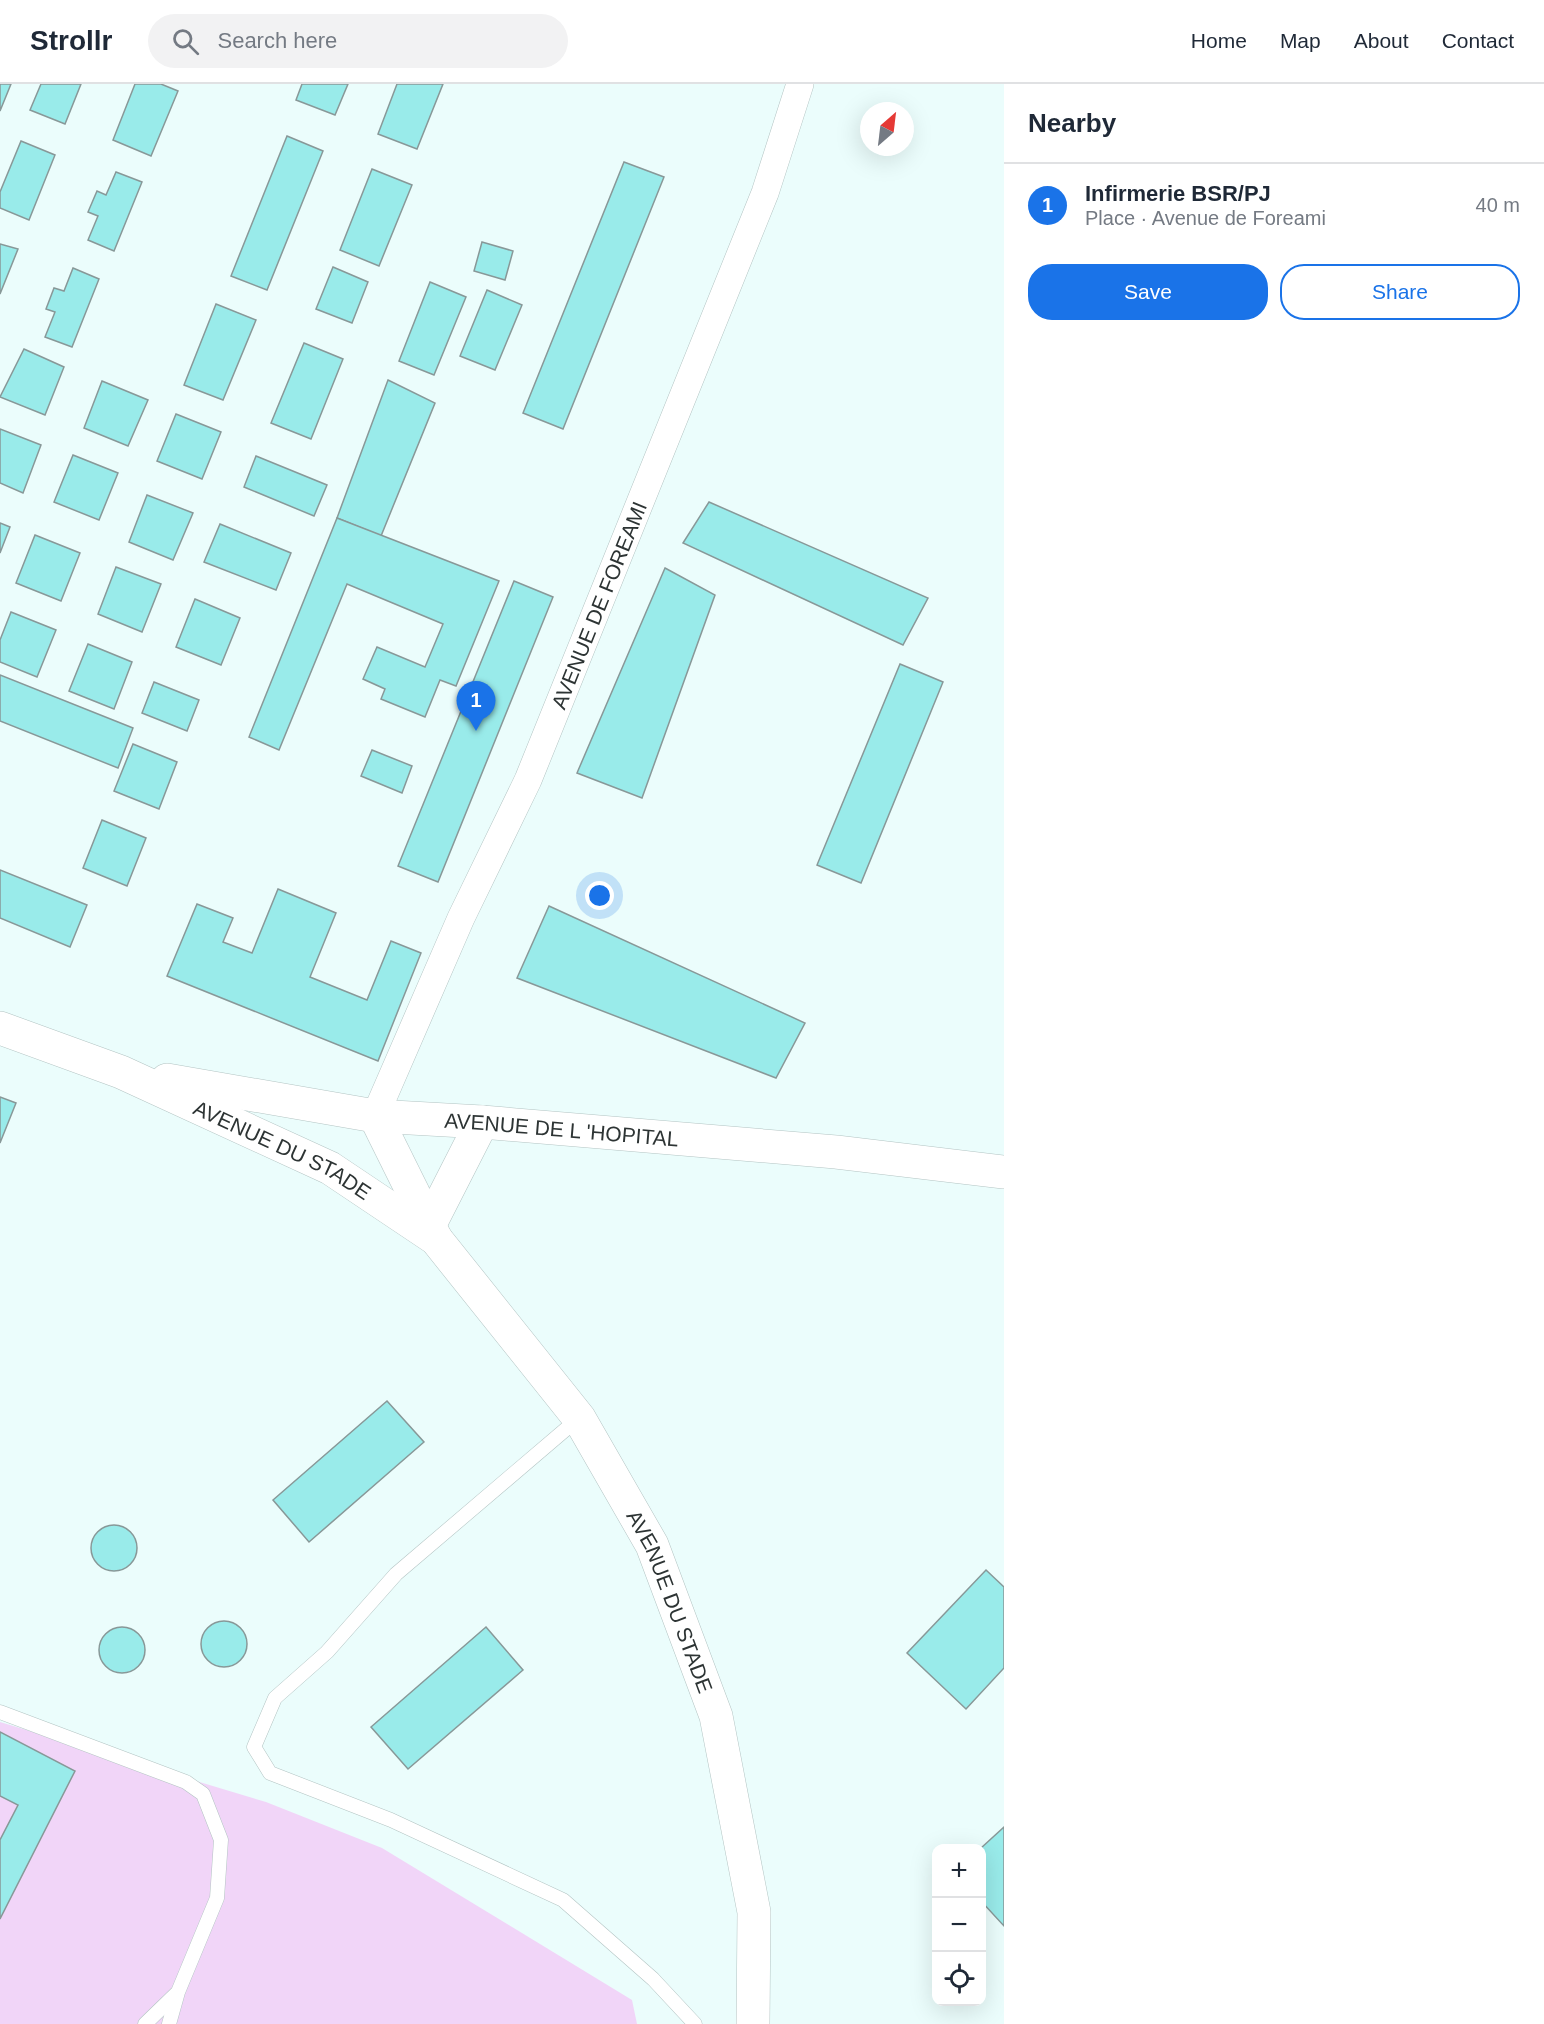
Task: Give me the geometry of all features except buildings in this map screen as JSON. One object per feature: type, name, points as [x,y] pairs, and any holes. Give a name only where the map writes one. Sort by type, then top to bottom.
[{"type":"street","name":"AVENUE DE FOREAMI","points":[[375,1116],[461,918],[528,780],[765,193],[800,84]]},
{"type":"street","points":[[0,1028],[121,1072]]},
{"type":"street","name":"AVENUE DE L 'HOPITAL","points":[[121,1072],[375,1116],[482,1122],[836,1152],[1004,1172]]},
{"type":"street","name":"AVENUE DU STADE","points":[[121,1072],[330,1168],[433,1231]]},
{"type":"street","name":"AVENUE DU STADE","points":[[375,1116],[433,1231],[579,1418],[652,1545],[716,1716],[754,1912],[753,2024]]},
{"type":"street","points":[[433,1231],[482,1122]]},
{"type":"lane","points":[[579,1418],[396,1574],[327,1652],[275,1698],[254,1747],[270,1773],[391,1820],[564,1900],[653,1979],[695,2024]]},
{"type":"lane","points":[[0,1712],[186,1782],[203,1794],[221,1840],[217,1898],[178,1992],[169,2024]]},
{"type":"lane","points":[[145,2024],[178,1992]]},
{"type":"shaded area","points":[[0,1722],[266,1802],[382,1848],[632,2000],[637,2024],[0,2024]]},
{"type":"place","name":"Infirmerie BSR/PJ","points":[[476,731]]}]
